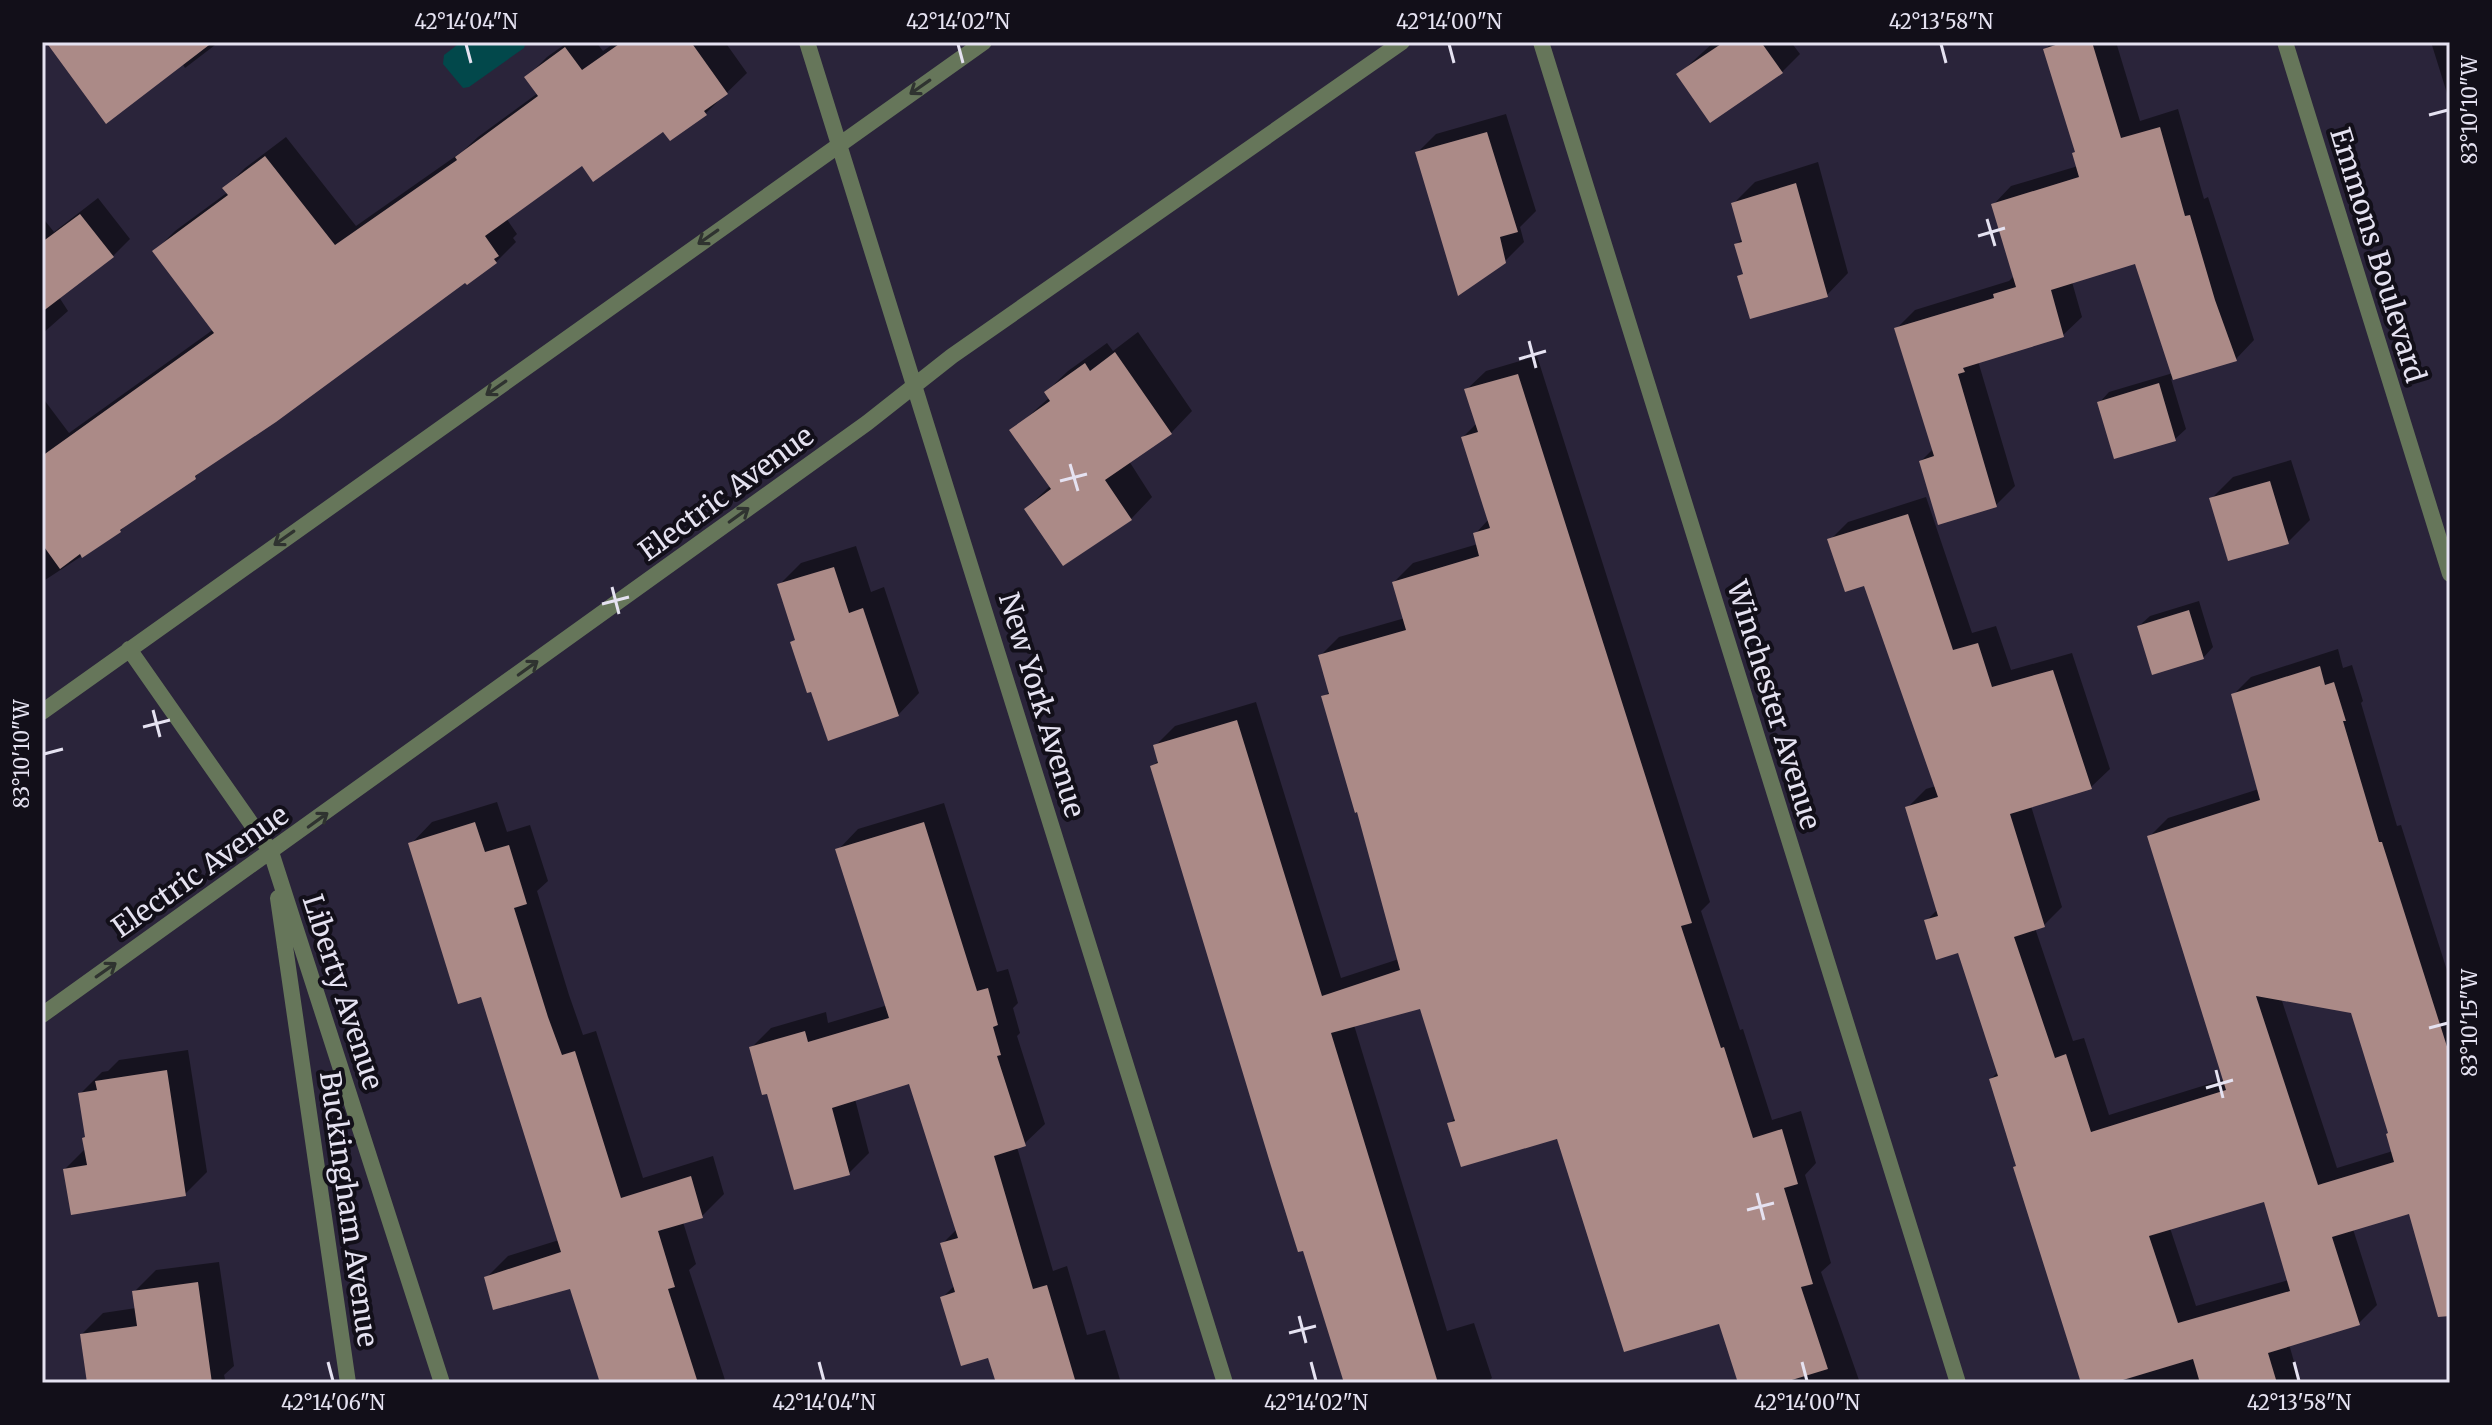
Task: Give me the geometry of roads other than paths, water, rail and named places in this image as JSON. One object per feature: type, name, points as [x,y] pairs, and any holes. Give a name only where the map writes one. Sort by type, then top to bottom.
[{"type":"street","name":"New York Avenue","points":[[807,42],[1225,1383]]},
{"type":"street","points":[[42,712],[984,42]]},
{"type":"street","name":"Electric Avenue","points":[[42,1015],[841,442],[952,356],[1402,42]]},
{"type":"street","name":"Winchester Avenue","points":[[1541,42],[1958,1383]]},
{"type":"street","name":"Emmons Boulevard","points":[[2285,42],[2450,574]]},
{"type":"street","name":"Liberty Avenue","points":[[129,649],[271,852],[442,1383]]},
{"type":"street","name":"Buckingham Avenue","points":[[271,852],[348,1383]]}]
